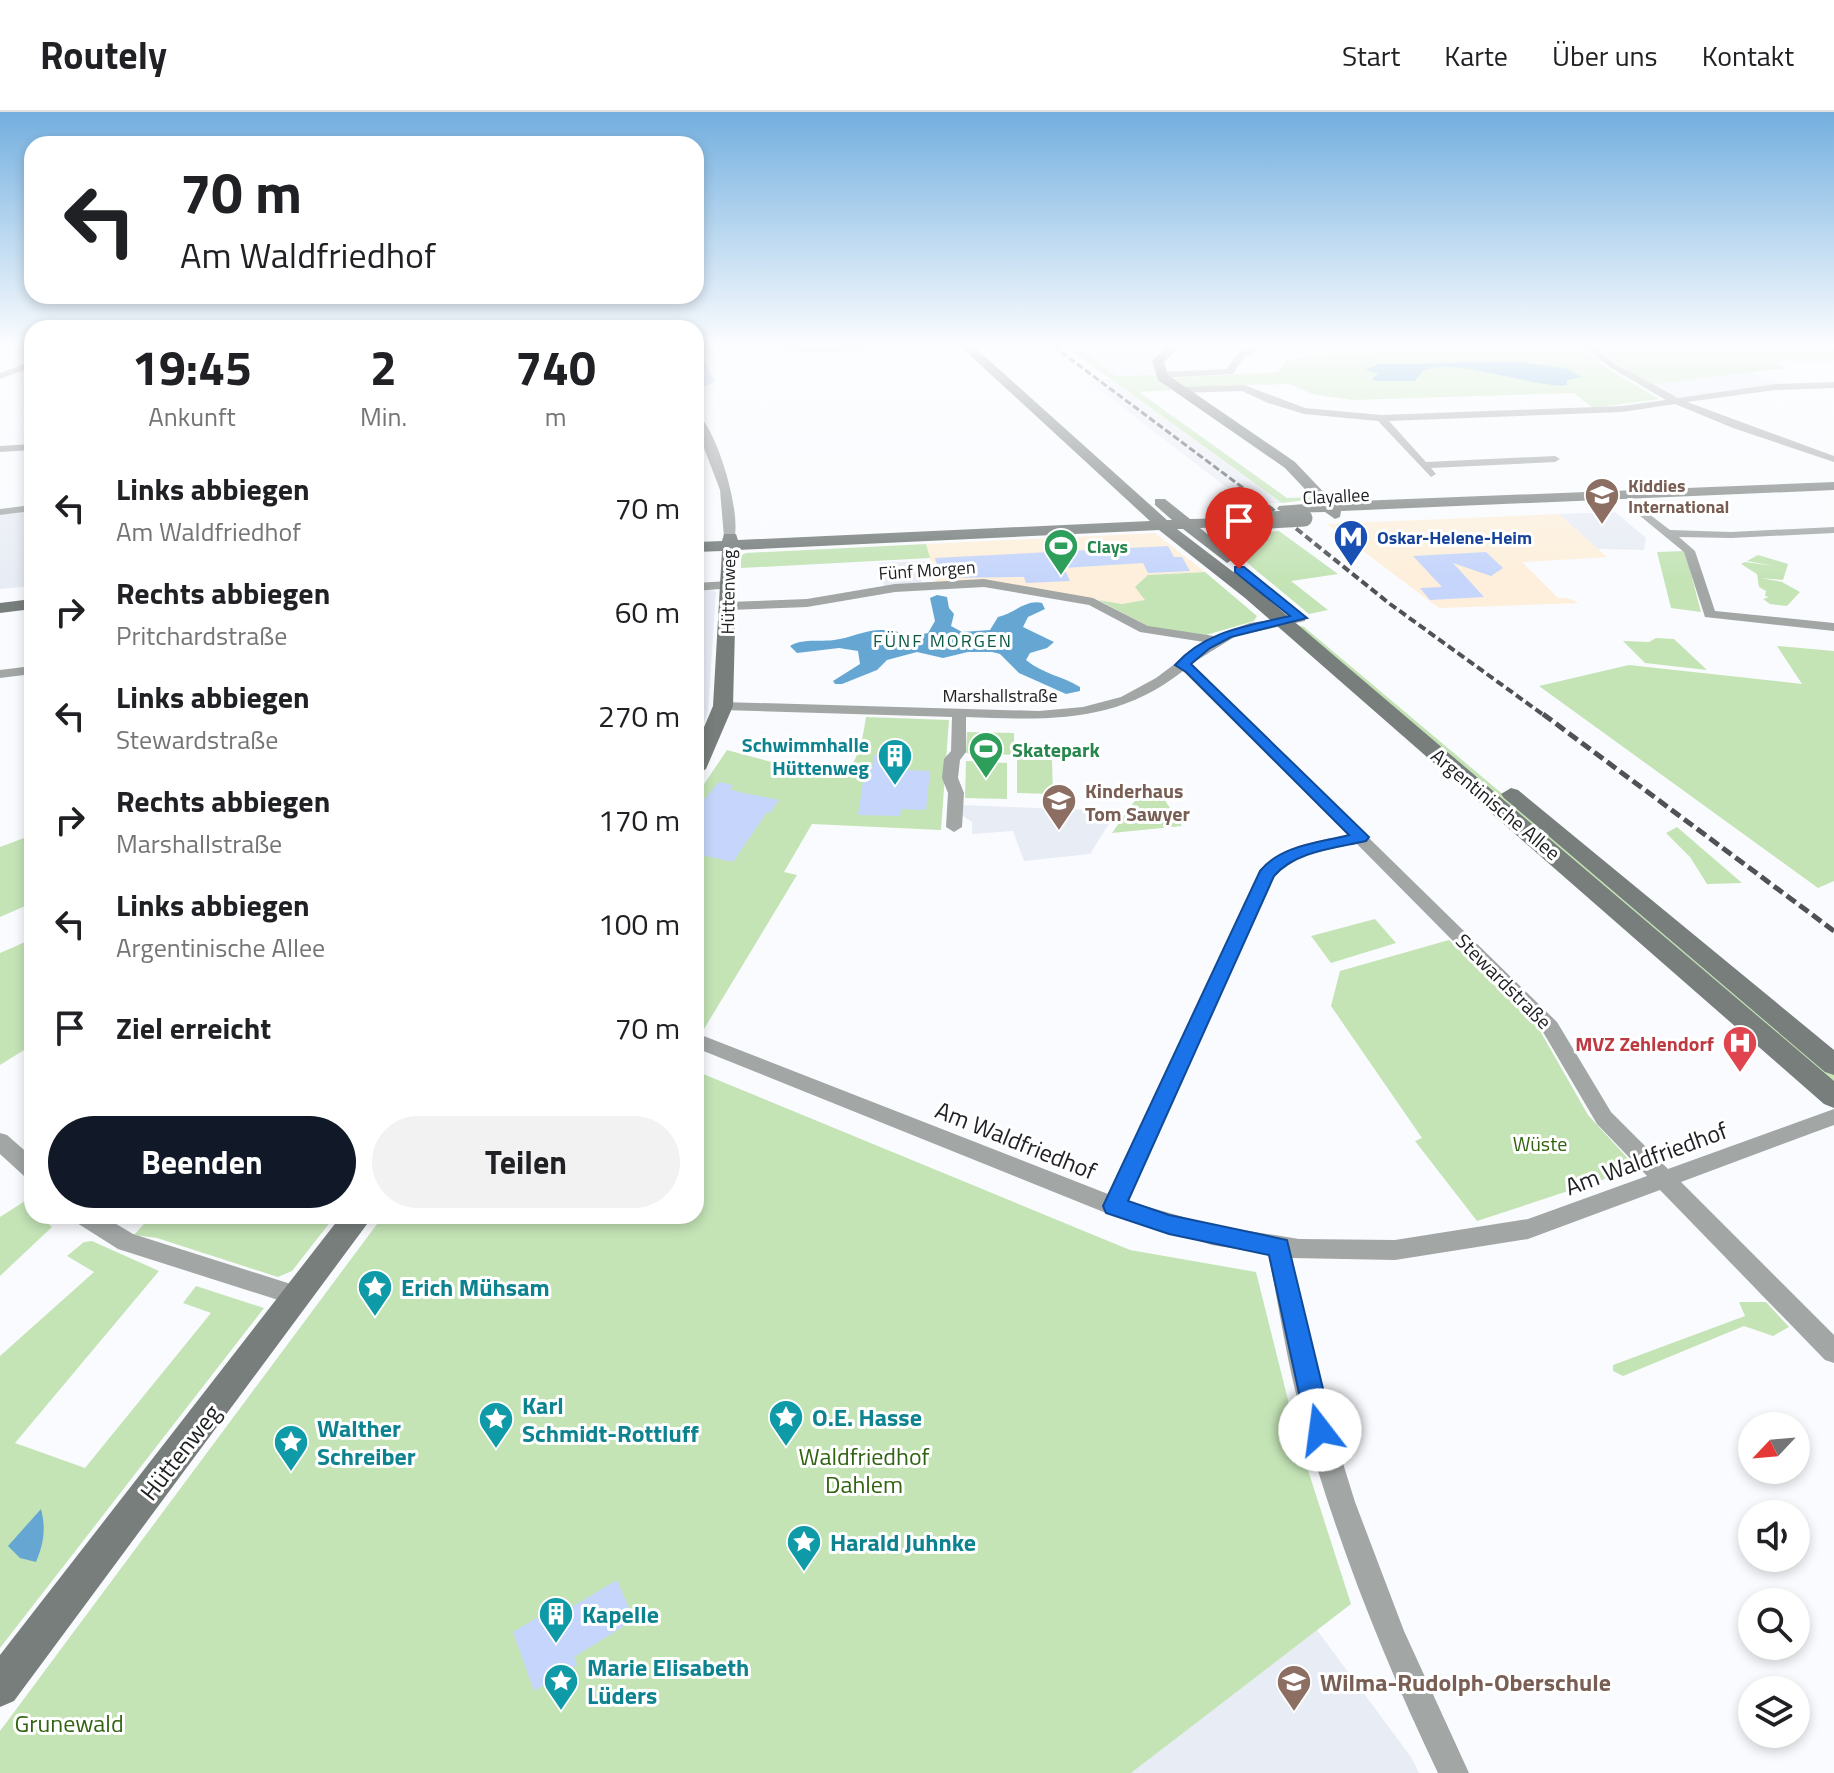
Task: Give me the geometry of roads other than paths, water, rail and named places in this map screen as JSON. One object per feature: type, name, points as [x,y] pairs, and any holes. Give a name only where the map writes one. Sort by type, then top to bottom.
[{"type":"main road","points":[[1057,424],[1170,520]]},
{"type":"main road","points":[[1065,424],[1170,520]]},
{"type":"main road","points":[[1228,424],[1290,465],[1309,482],[1333,512]]},
{"type":"main road","name":"Clayallee","points":[[1333,512],[1834,486]]},
{"type":"main road","name":"Clayallee","points":[[704,546],[730,541],[1297,513],[1632,504],[1834,492]]},
{"type":"main road","name":"Argentinische Allee","points":[[1170,520],[1834,1065]]},
{"type":"main road","name":"Argentinische Allee","points":[[1170,520],[1292,620],[1834,1097]]},
{"type":"main road","name":"Clayallee","points":[[704,539],[730,541]]},
{"type":"main road","name":"Hüttenweg","points":[[704,750],[723,706],[730,541]]},
{"type":"main road","points":[[0,599],[24,596]]},
{"type":"main road","points":[[0,608],[24,605]]},
{"type":"main road","name":"Hüttenweg","points":[[0,1687],[352,1224]]},
{"type":"street","points":[[1386,424],[1433,476]]},
{"type":"street","points":[[1734,424],[1834,459]]},
{"type":"street","name":"Hüttenweg","points":[[704,434],[722,473],[730,513],[730,541]]},
{"type":"street","points":[[0,449],[24,448]]},
{"type":"street","points":[[1424,465],[1555,459]]},
{"type":"street","points":[[1632,504],[1689,551],[1710,614],[1834,627]]},
{"type":"street","points":[[0,512],[24,509]]},
{"type":"street","points":[[1668,533],[1731,535],[1834,530]]},
{"type":"street","name":"Fünf Morgen","points":[[728,606],[807,603],[895,588],[984,583],[1093,602],[1145,629],[1215,640]]},
{"type":"street","points":[[704,586],[728,585]]},
{"type":"street","name":"Marshallstraße","points":[[723,706],[1039,715],[1088,710],[1137,695],[1227,634],[1292,620]]},
{"type":"street","name":"Stewardstraße","points":[[1182,665],[1191,669],[1550,1027],[1597,1109],[1834,1352]]},
{"type":"street","points":[[0,674],[24,671]]},
{"type":"street","points":[[954,827],[956,793],[950,778],[952,759],[958,752],[959,714]]},
{"type":"street","points":[[1114,1206],[1266,874],[1277,862],[1290,855],[1360,837]]},
{"type":"street","name":"Am Waldfriedhof","points":[[704,1043],[1114,1206],[1169,1224],[1278,1247],[1395,1250],[1528,1229],[1834,1117]]},
{"type":"street","points":[[0,1141],[24,1163]]},
{"type":"street","points":[[98,1224],[126,1242],[297,1296]]},
{"type":"street","points":[[1278,1247],[1312,1407],[1344,1512],[1401,1660],[1454,1773]]},
{"type":"water","points":[[937,595],[947,597],[954,614],[951,626],[962,632],[990,630],[998,617],[1030,603],[1042,603],[1045,609],[1028,617],[1023,627],[1054,642],[1047,648],[1030,653],[1026,660],[1080,687],[1080,691],[1066,694],[1019,673],[1000,654],[992,652],[968,652],[943,658],[917,652],[887,660],[877,670],[835,684],[833,681],[860,664],[858,651],[839,648],[797,653],[790,646],[877,630],[909,635],[928,633],[935,621],[930,598]]},
{"type":"water","points":[[41,1509],[43,1536],[36,1562],[20,1558],[8,1546]]},
{"type":"railway","points":[[1157,424],[1270,508]]},
{"type":"railway","points":[[1268,506],[1390,604],[1545,716]]},
{"type":"railway","points":[[1543,714],[1834,931]]},
{"type":"place","name":"Kiddies International","points":[[1602,526]]},
{"type":"place","name":"Oskar-Helene-Heim","points":[[1351,568]]},
{"type":"place","name":"Clays","points":[[1061,577]]},
{"type":"place","name":"Skatepark","points":[[986,780]]},
{"type":"place","name":"Schwimmhalle Hüttenweg","points":[[895,787]]},
{"type":"place","name":"Kinderhaus Tom Sawyer","points":[[1059,832]]},
{"type":"place","name":"MVZ Zehlendorf","points":[[1740,1074]]},
{"type":"place","name":"Erich Mühsam","points":[[375,1318]]},
{"type":"place","name":"O.E. Hasse","points":[[786,1448]]},
{"type":"place","name":"Karl Schmidt-Rottluff","points":[[496,1450]]},
{"type":"place","name":"Walther Schreiber","points":[[291,1473]]},
{"type":"place","name":"Harald Juhnke","points":[[804,1573]]},
{"type":"place","name":"Kapelle","points":[[556,1645]]},
{"type":"place","name":"Marie Elisabeth Lüders","points":[[561,1712]]},
{"type":"place","name":"Wilma-Rudolph-Oberschule","points":[[1294,1713]]},
{"type":"district","name":"FÜNF MORGEN","points":[[943,640]]},
{"type":"park label","name":"Wüste","points":[[1540,1143]]},
{"type":"park label","name":"Waldfriedhof Dahlem","points":[[864,1470]]},
{"type":"park label","name":"Grunewald","points":[[69,1723]]}]
